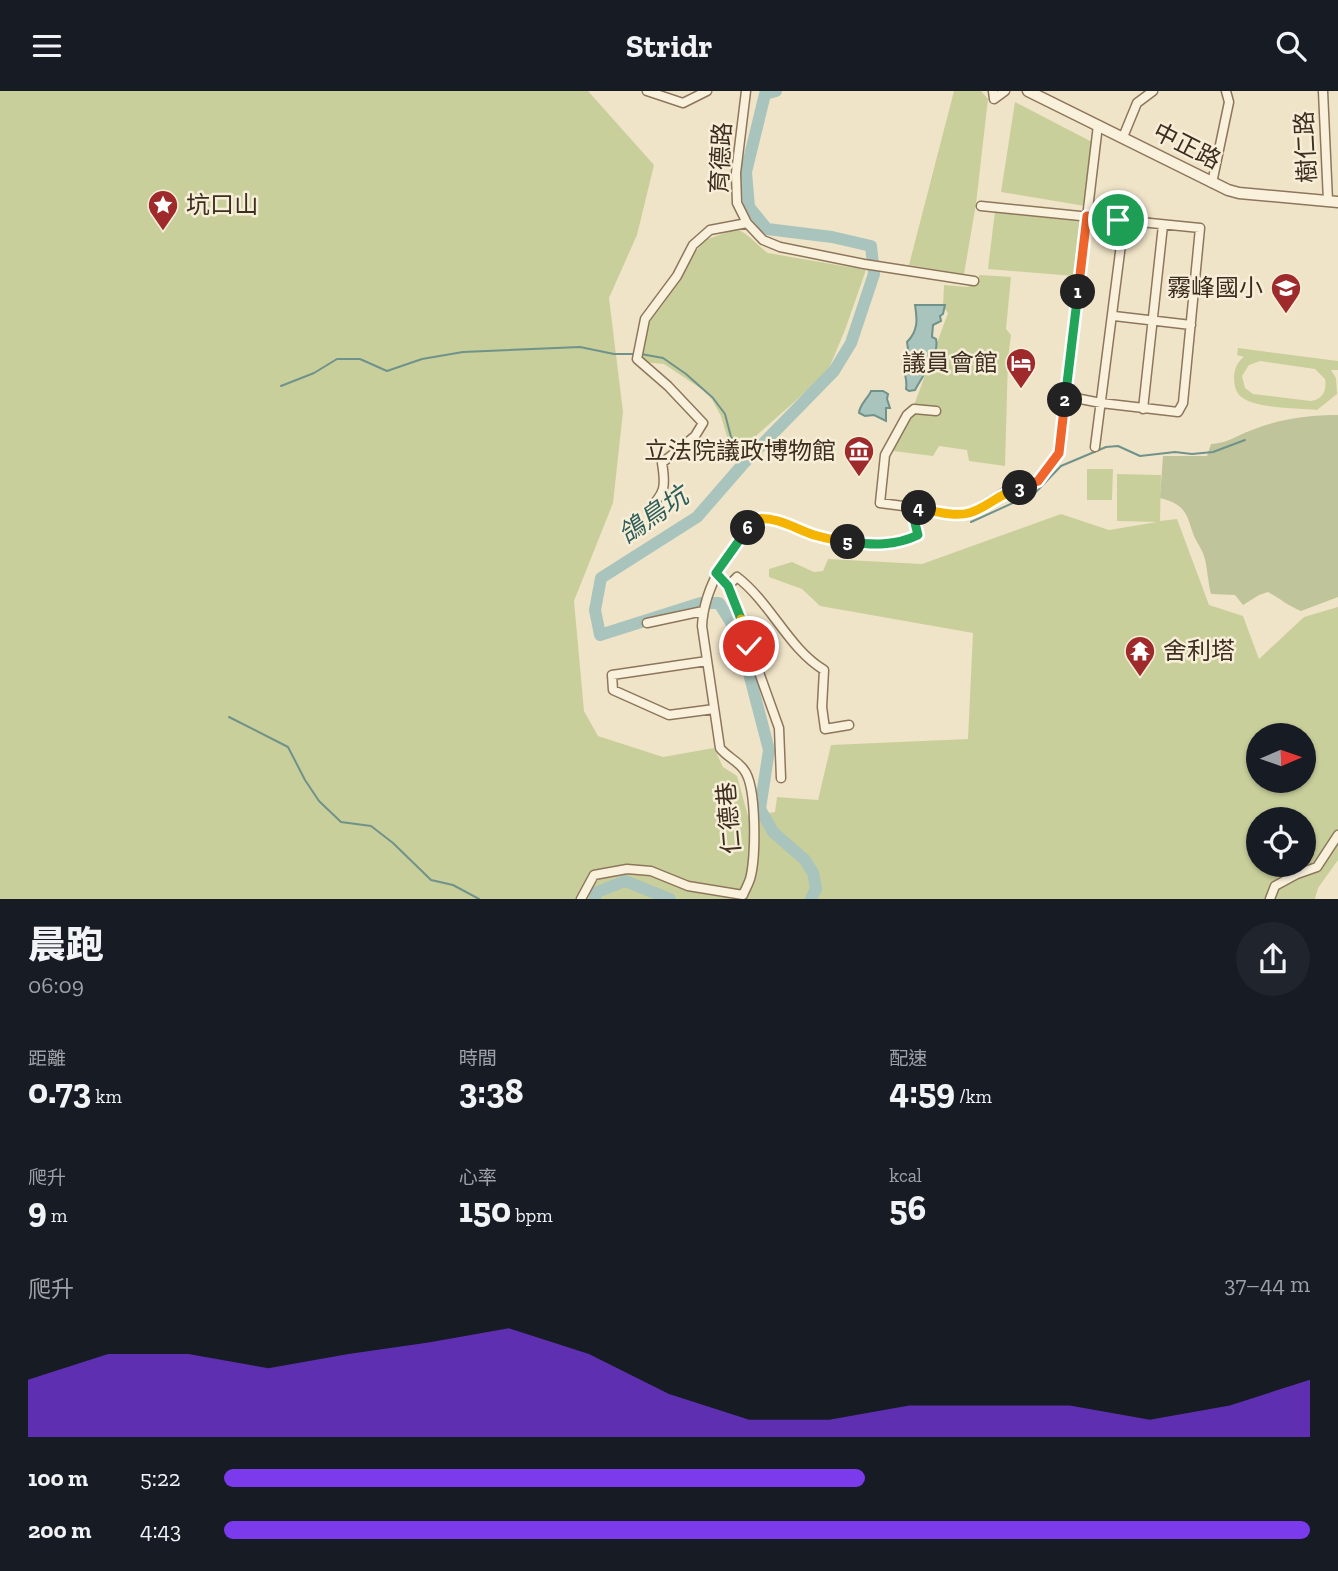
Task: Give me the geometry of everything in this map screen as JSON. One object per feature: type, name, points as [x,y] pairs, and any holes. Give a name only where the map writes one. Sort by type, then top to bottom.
[{"type":"street","points":[[647,91],[683,103],[707,91]]},
{"type":"street","name":"育德路","points":[[746,91],[735,186],[737,203],[747,223],[763,240],[780,247],[884,268],[974,281]]},
{"type":"street","points":[[993,91],[994,99],[1004,91]]},
{"type":"street","name":"中正路","points":[[1028,91],[1212,183],[1240,193],[1333,201]]},
{"type":"street","points":[[1123,137],[1137,103],[1153,91]]},
{"type":"street","points":[[1212,183],[1229,102],[1226,91]]},
{"type":"street","name":"樹仁路","points":[[1322,91],[1333,201]]},
{"type":"street","points":[[936,411],[914,409],[907,415],[885,454],[880,503],[954,514],[970,513],[1005,492],[1038,481],[1059,453],[1098,125]]},
{"type":"street","points":[[981,206],[1200,228],[1184,403],[1178,412],[1065,396]]},
{"type":"street","points":[[1095,447],[1114,316],[1124,221]]},
{"type":"street","points":[[648,510],[666,486],[662,463],[695,436],[703,423],[668,386],[637,359],[645,319],[677,276],[693,245],[710,230],[747,223]]},
{"type":"street","points":[[1143,409],[1163,226]]},
{"type":"street","points":[[1114,316],[1191,325]]},
{"type":"street","points":[[647,623],[704,608],[715,576],[755,519],[777,520],[815,535],[874,545],[906,541],[918,535],[911,507]]},
{"type":"street","points":[[715,576],[728,586],[779,728],[781,778]]},
{"type":"street","points":[[728,586],[737,577],[753,589],[806,656],[824,670],[822,707],[825,729],[849,726]]},
{"type":"street","name":"仁德巷","points":[[582,899],[594,875],[627,869],[651,871],[688,887],[743,895],[750,880],[755,853],[750,781],[744,769],[727,757],[720,748],[702,626],[704,608]]},
{"type":"street","points":[[707,661],[612,675],[613,690],[669,715],[714,709]]},
{"type":"street","points":[[1270,899],[1275,885],[1317,867],[1338,835]]},
{"type":"green space","points":[[0,91],[588,91],[654,165],[637,235],[609,298],[623,412],[613,503],[574,601],[584,711],[598,736],[663,757],[714,748],[723,767],[737,776],[748,816],[775,812],[777,797],[818,800],[831,745],[968,739],[973,633],[820,606],[802,589],[769,577],[769,569],[792,562],[814,572],[823,571],[828,559],[922,564],[1061,514],[1109,530],[1157,522],[1117,521],[1117,474],[1161,475],[1160,521],[1177,519],[1209,605],[1243,616],[1259,659],[1304,617],[1338,607],[1338,860],[1318,888],[1315,899],[0,899]]},
{"type":"green space","points":[[954,91],[981,91],[988,99],[976,204],[964,274],[909,265]]},
{"type":"green space","points":[[1015,102],[1094,143],[1085,206],[1001,192]]},
{"type":"green space","points":[[995,211],[1082,221],[1074,276],[988,269]]},
{"type":"green space","points":[[736,229],[745,233],[768,253],[866,270],[827,373],[739,451],[728,440],[721,416],[709,394],[664,364],[641,362],[647,325],[696,251],[705,240]]},
{"type":"green space","points":[[980,275],[1011,277],[1006,329],[1011,335],[1005,466],[969,461],[967,450],[939,446],[933,456],[893,451],[913,408],[948,313],[943,306],[944,285],[968,287]]},
{"type":"green space","points":[[1238,348],[1338,361],[1338,370],[1331,370],[1336,378],[1337,394],[1317,410],[1266,406],[1247,400],[1240,396],[1235,387],[1235,370],[1244,357],[1237,355]],"holes":[[[1260,361],[1315,369],[1325,379],[1325,387],[1321,396],[1311,401],[1253,394],[1245,388],[1242,376],[1249,365]]]},
{"type":"green space","points":[[1338,415],[1338,597],[1301,611],[1268,592],[1243,605],[1235,595],[1211,594],[1204,556],[1187,516],[1181,507],[1160,498],[1163,456],[1207,456],[1211,444],[1227,441],[1262,426],[1294,418]]},
{"type":"green space","points":[[1087,469],[1113,469],[1112,500],[1087,500]]},
{"type":"water","points":[[915,305],[945,305],[940,316],[941,321],[933,325],[932,337],[936,339],[937,345],[933,358],[915,390],[909,391],[906,389],[902,364],[908,349],[907,342],[917,319]]},
{"type":"water","points":[[871,391],[888,394],[890,408],[886,408],[886,421],[874,415],[865,416],[859,413]]},
{"type":"waterway","name":"鴿鳥坑","points":[[776,91],[765,94],[746,172],[749,207],[767,229],[832,237],[871,246],[874,274],[851,343],[834,371],[744,463],[697,517],[601,578],[595,610],[600,635],[701,603],[719,603],[739,635],[769,750],[760,809],[773,832],[805,860],[813,873],[816,889],[811,899]]},
{"type":"waterway","points":[[281,386],[314,373],[337,359],[360,359],[387,371],[422,359],[463,352],[580,347],[614,354],[635,354]]},
{"type":"waterway","points":[[641,354],[663,358],[713,398],[725,414],[731,437],[753,454]]},
{"type":"waterway","points":[[971,522],[1035,493],[1061,466],[1106,447],[1118,446],[1140,456],[1175,452],[1192,454],[1213,452],[1245,440]]},
{"type":"waterway","points":[[229,717],[288,747],[319,801],[341,822],[371,826],[431,880],[453,885],[479,899]]},
{"type":"waterway","name":"鴿鳥坑","points":[[595,899],[595,893],[625,881],[670,899]]},
{"type":"place","name":"坑口山","points":[[163,232]]},
{"type":"place","name":"霧峰國小","points":[[1286,315]]},
{"type":"place","name":"議員會館","points":[[1021,390]]},
{"type":"place","name":"立法院議政博物館","points":[[859,478]]},
{"type":"place","name":"舍利塔","points":[[1140,678]]},
{"type":"route","points":[[749,646],[735,599],[716,573],[755,519],[763,517],[777,520],[815,535],[840,541],[888,544],[906,541],[918,535],[911,507],[954,514],[970,513],[1005,492],[1038,481],[1059,453],[1087,216],[1118,220]]}]
